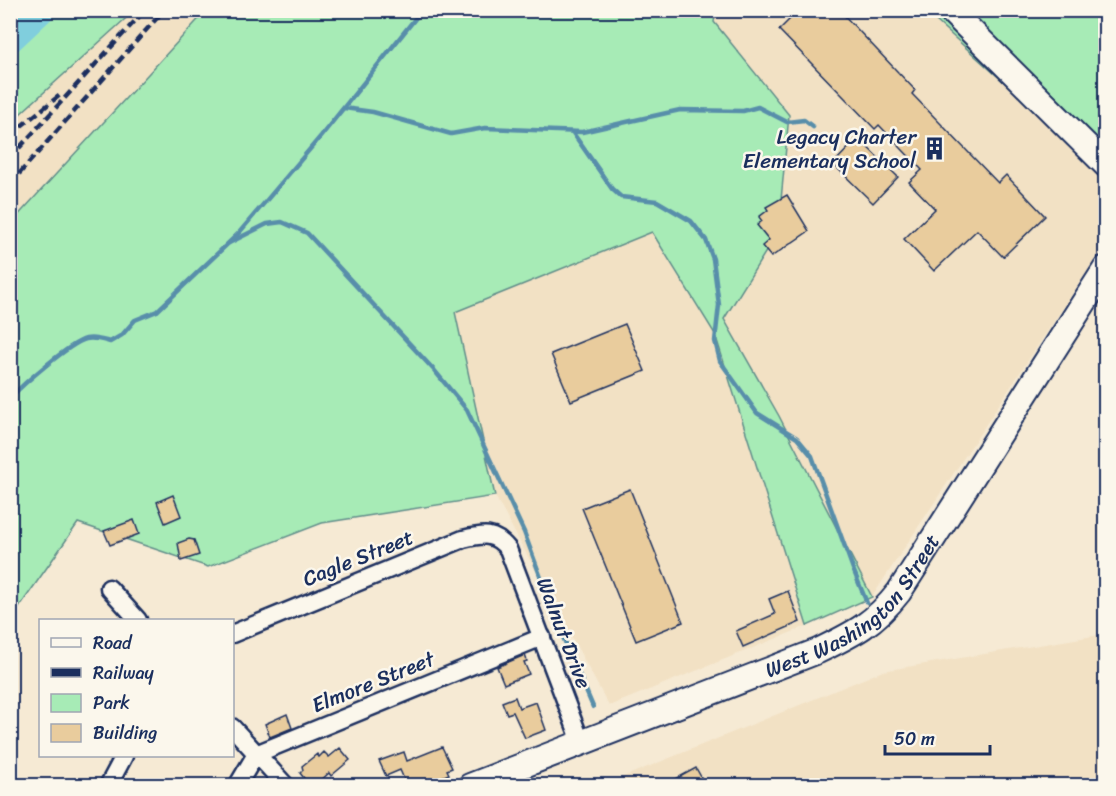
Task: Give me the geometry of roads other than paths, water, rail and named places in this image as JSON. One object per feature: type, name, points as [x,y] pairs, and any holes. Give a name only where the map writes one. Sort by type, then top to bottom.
[{"type":"street","points":[[950,10],[1106,165]]},
{"type":"street","name":"West Washington Street","points":[[470,786],[818,651],[852,635],[881,614],[899,592],[1106,268]]},
{"type":"street","name":"Cagle Street","points":[[234,633],[463,539],[486,534],[495,536],[501,541]]},
{"type":"street","name":"Walnut Drive","points":[[501,541],[508,549],[581,742]]},
{"type":"street","points":[[109,588],[136,619]]},
{"type":"street","name":"Elmore Street","points":[[256,754],[542,637]]},
{"type":"street","points":[[234,729],[286,786]]},
{"type":"street","points":[[237,786],[256,754]]},
{"type":"street","points":[[108,786],[123,757]]},
{"type":"waterway","points":[[10,40],[42,10]]},
{"type":"waterway","points":[[10,398],[47,365],[79,342],[92,338],[110,342],[122,335],[135,320],[157,311],[238,234],[321,136],[422,10]]},
{"type":"waterway","points":[[344,108],[373,112],[451,134],[485,128],[582,132],[680,110],[743,111],[758,107],[787,122],[804,120],[813,127]]},
{"type":"waterway","points":[[573,133],[612,189],[621,197],[657,201],[691,221],[706,240],[713,259],[719,305],[715,341],[720,361],[757,413],[797,438],[812,456],[867,603]]},
{"type":"waterway","points":[[229,243],[267,224],[282,222],[307,233],[434,370],[467,410],[524,532],[563,637],[593,707]]},
{"type":"railway","points":[[10,158],[145,10]]},
{"type":"railway","points":[[10,184],[164,10]]},
{"type":"railway","points":[[10,135],[60,95]]},
{"type":"place","name":"Legacy Charter Elementary School","points":[[934,149]]}]
